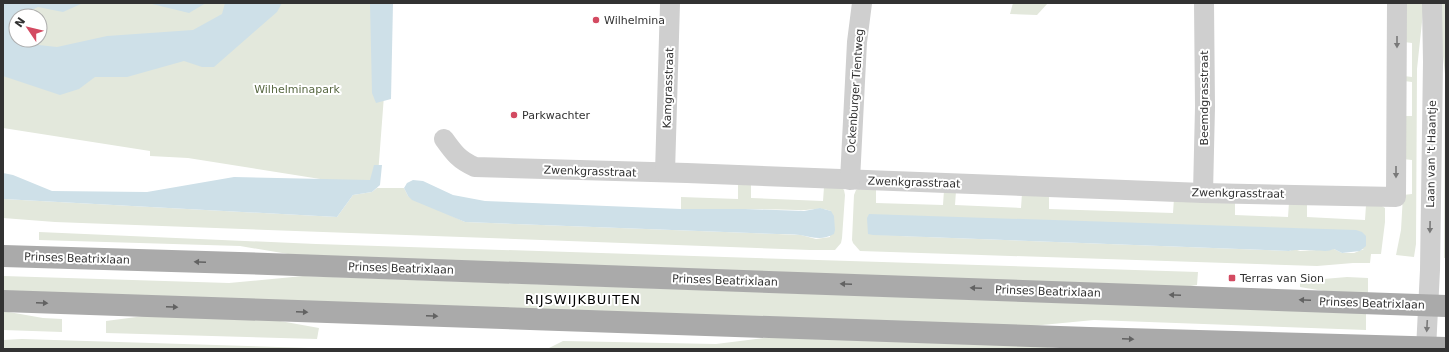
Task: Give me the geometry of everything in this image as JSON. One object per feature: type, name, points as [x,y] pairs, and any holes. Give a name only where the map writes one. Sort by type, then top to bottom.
[{"type":"main road","name":"Prinses Beatrixlaan","points":[[3,256],[1437,305]]},
{"type":"main road","points":[[3,301],[1432,348]]},
{"type":"street","name":"Kamgrasstraat","points":[[665,172],[670,3]]},
{"type":"street","name":"Ockenburger Tientweg","points":[[850,180],[857,42],[862,3]]},
{"type":"street","name":"Beemdgrasstraat","points":[[1203,193],[1205,107],[1204,3]]},
{"type":"street","name":"Zwenkgrasstraat","points":[[444,139],[454,154],[464,162],[475,167],[665,172],[1203,193],[1396,197],[1397,3]]},
{"type":"street","name":"Laan van 't Haantje","points":[[1432,3],[1437,305],[1432,348]]},
{"type":"green space","name":"Wilhelminapark","points":[[3,3],[391,3],[377,188],[188,158],[150,156],[150,151],[3,128]]},
{"type":"green space","points":[[1013,3],[1048,3],[1037,15],[1010,14]]},
{"type":"green space","points":[[1404,3],[1424,3],[1417,69],[1416,244],[1414,257],[1396,255],[1401,230],[1403,195],[1412,194],[1412,160],[1403,159],[1404,116],[1412,116],[1412,82],[1404,81],[1404,76],[1412,77],[1412,43],[1404,42]]},
{"type":"green space","points":[[1437,3],[1446,3],[1446,258],[1444,258],[1445,74]]},
{"type":"green space","points":[[738,183],[751,184],[751,198],[823,201],[824,187],[840,186],[844,190],[845,195],[842,238],[841,243],[835,250],[55,222],[3,218],[3,199],[337,217],[353,195],[372,192],[377,188],[404,188],[408,196],[465,222],[801,235],[816,239],[830,237],[831,211],[818,209],[681,209],[681,197],[738,199]]},
{"type":"green space","points":[[862,187],[876,189],[876,203],[943,205],[944,190],[956,191],[955,205],[1021,208],[1022,193],[1049,194],[1049,209],[1173,213],[1174,198],[1235,199],[1235,215],[1288,217],[1289,202],[1307,203],[1307,217],[1365,220],[1366,205],[1380,205],[1385,208],[1385,222],[1381,254],[1371,254],[1370,263],[1317,266],[860,251],[852,240],[854,195],[856,190]],"holes":[[[873,235],[1364,249],[1354,253],[1342,253],[1334,249],[1300,251],[1294,249],[1289,251]]]},
{"type":"green space","points":[[39,232],[316,244],[1198,272],[1197,285],[1184,287],[306,257],[240,246],[39,240]]},
{"type":"green space","points":[[3,276],[229,283],[303,276],[1366,313],[1366,330],[1094,320],[1021,327],[3,292]]},
{"type":"green space","points":[[1347,277],[1368,278],[1368,293],[1330,292],[1300,287],[1300,281]]},
{"type":"green space","points":[[3,311],[43,318],[62,319],[62,332],[3,330]]},
{"type":"green space","points":[[144,316],[269,319],[319,328],[317,339],[106,333],[106,321]]},
{"type":"green space","points":[[780,336],[1036,345],[1059,349],[549,348],[563,341],[716,344]]},
{"type":"green space","points":[[22,339],[342,349],[3,349],[3,340]]},
{"type":"shaded area","points":[[3,3],[83,3],[63,12],[38,7],[8,8],[8,48],[48,48],[48,46],[57,47],[107,36],[193,30],[222,14],[225,3],[282,3],[277,12],[214,67],[202,67],[184,61],[127,77],[95,77],[79,89],[60,95],[3,76]]},
{"type":"shaded area","points":[[148,3],[206,3],[189,13]]},
{"type":"shaded area","points":[[370,3],[393,3],[391,99],[376,103],[372,93]]},
{"type":"shaded area","points":[[374,165],[382,165],[380,185],[372,192],[353,195],[337,217],[3,199],[3,173],[13,175],[52,191],[147,192],[234,177],[370,180]]},
{"type":"shaded area","points":[[413,180],[423,181],[453,195],[485,201],[681,209],[804,211],[820,208],[831,211],[834,216],[835,230],[834,234],[830,236],[817,238],[791,234],[465,222],[412,200],[404,188],[407,183]]},
{"type":"shaded area","points":[[869,214],[1356,230],[1362,232],[1366,236],[1366,246],[1360,251],[1342,253],[1334,249],[1326,251],[1289,251],[873,235],[868,234],[867,218]]},
{"type":"place","name":"Wilhelmina","points":[[596,20]]},
{"type":"place","name":"Parkwachter","points":[[514,115]]},
{"type":"place","name":"Terras van Sion","points":[[1232,278]]},
{"type":"district","name":"RIJSWIJKBUITEN","points":[[583,299]]}]
